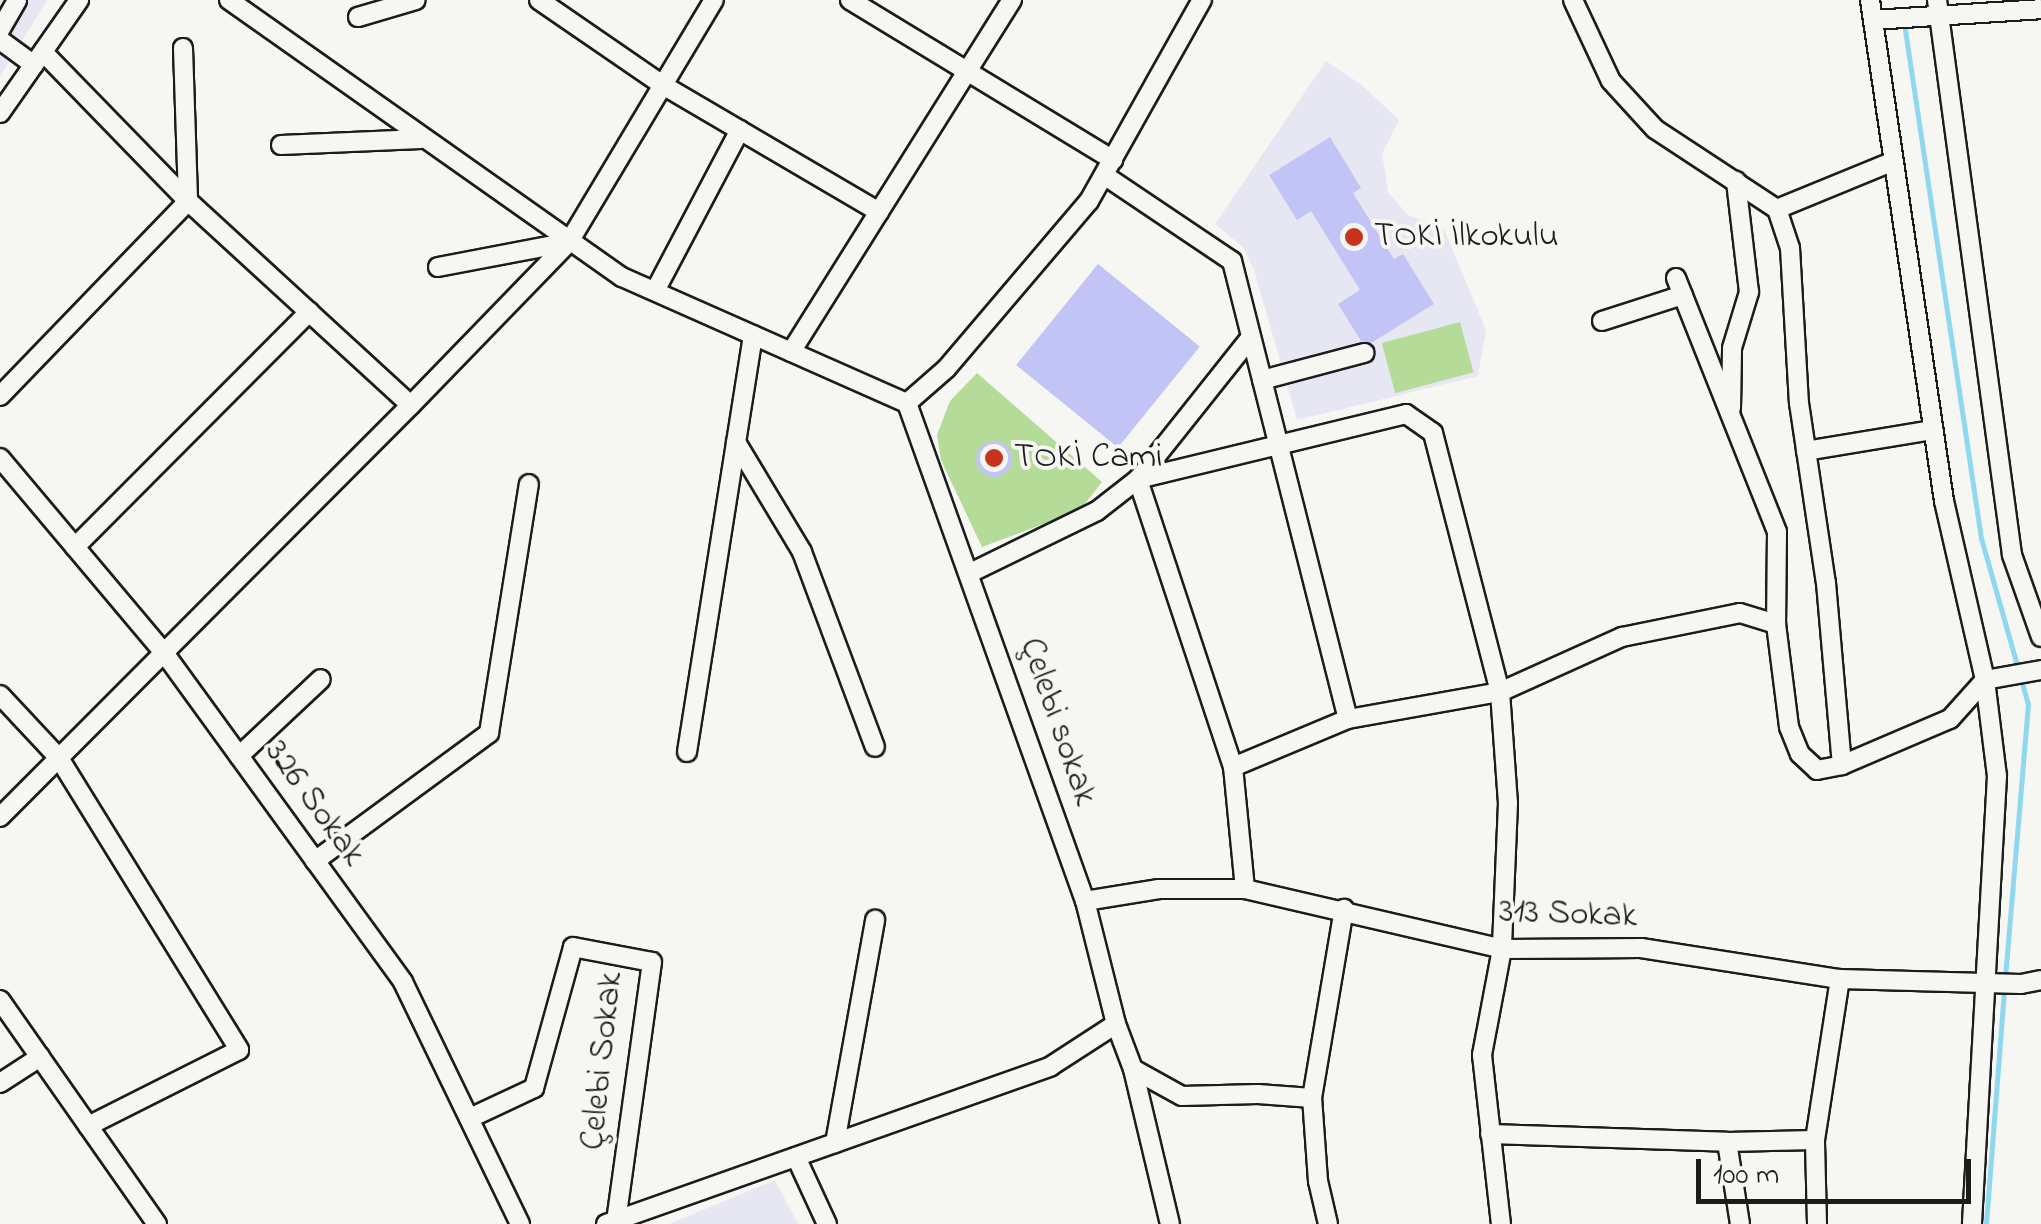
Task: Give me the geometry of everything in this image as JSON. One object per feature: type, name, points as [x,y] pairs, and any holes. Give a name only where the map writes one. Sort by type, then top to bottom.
[{"type":"street","points":[[0,30],[17,0]]},
{"type":"street","points":[[0,113],[79,0]]},
{"type":"street","points":[[228,0],[421,139],[622,276],[906,403],[946,369],[1089,202],[1202,0]]},
{"type":"street","points":[[358,18],[416,0]]},
{"type":"street","points":[[540,0],[661,84],[879,212]]},
{"type":"street","points":[[0,817],[569,242],[714,0]]},
{"type":"street","points":[[850,0],[968,72],[1108,168],[1232,262],[1348,719]]},
{"type":"street","points":[[791,352],[1012,0]]},
{"type":"street","points":[[1573,0],[1611,81],[1654,129],[1778,208],[1790,248],[1806,451],[1826,583],[1842,765]]},
{"type":"street","points":[[1870,0],[1944,500],[1984,680],[1998,776],[1990,981],[1972,1224]]},
{"type":"street","points":[[1873,20],[1933,9],[2041,9]]},
{"type":"street","points":[[1933,9],[2012,555],[2041,637]]},
{"type":"street","points":[[0,40],[39,59],[411,405]]},
{"type":"street","points":[[0,396],[188,201],[183,48]]},
{"type":"street","points":[[655,292],[740,130]]},
{"type":"street","points":[[281,144],[421,139]]},
{"type":"street","points":[[1778,208],[1894,161]]},
{"type":"street","points":[[1730,419],[1732,348],[1749,292],[1736,182]]},
{"type":"street","points":[[438,267],[569,242]]},
{"type":"street","points":[[1602,321],[1679,287],[1776,532],[1776,624],[1789,727],[1800,754],[1817,770],[1842,765],[1950,719],[1984,680],[2041,670]]},
{"type":"street","points":[[76,547],[308,312]]},
{"type":"street","points":[[687,752],[753,335]]},
{"type":"street","points":[[970,574],[1098,511],[1138,479],[1251,337]]},
{"type":"street","points":[[1262,380],[1364,353]]},
{"type":"street","name":"Çelebi sokak","points":[[906,403],[1085,902],[1116,1024],[1133,1069],[1170,1224]]},
{"type":"street","points":[[1138,479],[1406,414],[1433,434],[1500,692],[1508,803],[1502,949],[1482,1054],[1501,1224]]},
{"type":"street","points":[[1806,451],[1933,430]]},
{"type":"street","points":[[736,442],[802,552],[875,747]]},
{"type":"street","name":"326 Sokak","points":[[0,458],[165,654],[403,982],[520,1224]]},
{"type":"street","points":[[1138,479],[1233,767],[1245,889]]},
{"type":"street","points":[[316,861],[489,733],[529,484]]},
{"type":"street","points":[[1233,767],[1348,719],[1500,692],[1622,637],[1740,613],[1776,624]]},
{"type":"street","points":[[239,756],[322,679]]},
{"type":"street","points":[[0,695],[59,758],[238,1050],[88,1126]]},
{"type":"street","name":"313 Sokak","points":[[1085,902],[1160,889],[1245,889],[1344,909],[1502,949],[1641,948],[1840,979],[2035,985]]},
{"type":"street","points":[[1328,1224],[1318,1181],[1312,1098],[1344,909]]},
{"type":"street","points":[[835,1143],[875,920]]},
{"type":"street","name":"Çelebi Sokak","points":[[470,1118],[534,1088],[573,947],[652,962],[611,1222]]},
{"type":"street","points":[[1818,1224],[1815,1140],[1840,979]]},
{"type":"street","points":[[0,1000],[157,1224]]},
{"type":"street","points":[[611,1222],[1051,1066],[1116,1024]]},
{"type":"street","points":[[0,1083],[40,1056]]},
{"type":"street","points":[[1133,1069],[1182,1096],[1258,1094],[1312,1098]]},
{"type":"street","points":[[1490,1134],[1727,1142],[1815,1140]]},
{"type":"street","points":[[1727,1142],[1740,1224]]},
{"type":"street","points":[[796,1157],[827,1224]]},
{"type":"shaded area","points":[[0,0],[47,0],[0,77]]},
{"type":"shaded area","points":[[1326,61],[1362,85],[1399,120],[1382,154],[1388,192],[1408,215],[1444,229],[1486,330],[1478,376],[1297,420],[1254,270],[1243,247],[1215,224]]},
{"type":"shaded area","points":[[775,1180],[798,1224],[669,1224]]},
{"type":"green space","points":[[1460,322],[1473,372],[1395,393],[1382,343]]},
{"type":"green space","points":[[977,373],[1102,482],[1080,510],[982,547],[941,460],[937,435],[950,401]]},
{"type":"building","name":"TOKİ İlkokulu","points":[[1330,137],[1361,188],[1353,193],[1394,259],[1403,254],[1434,304],[1371,343],[1361,341],[1338,304],[1360,290],[1311,211],[1297,220],[1269,175]]},
{"type":"building","points":[[1098,264],[1200,346],[1118,447],[1016,365]]},
{"type":"building","name":"TOKİ Cami","points":[[994,441],[1007,446],[1012,459],[1007,472],[994,477],[981,472],[976,459],[981,446]]},
{"type":"waterway","points":[[1904,23],[1981,538],[2028,704],[2005,979]]},
{"type":"waterway","points":[[1986,1224],[2004,990]]},
{"type":"place","name":"TOKİ İlkokulu","points":[[1354,237]]},
{"type":"place","name":"TOKİ Cami","points":[[994,458]]}]
